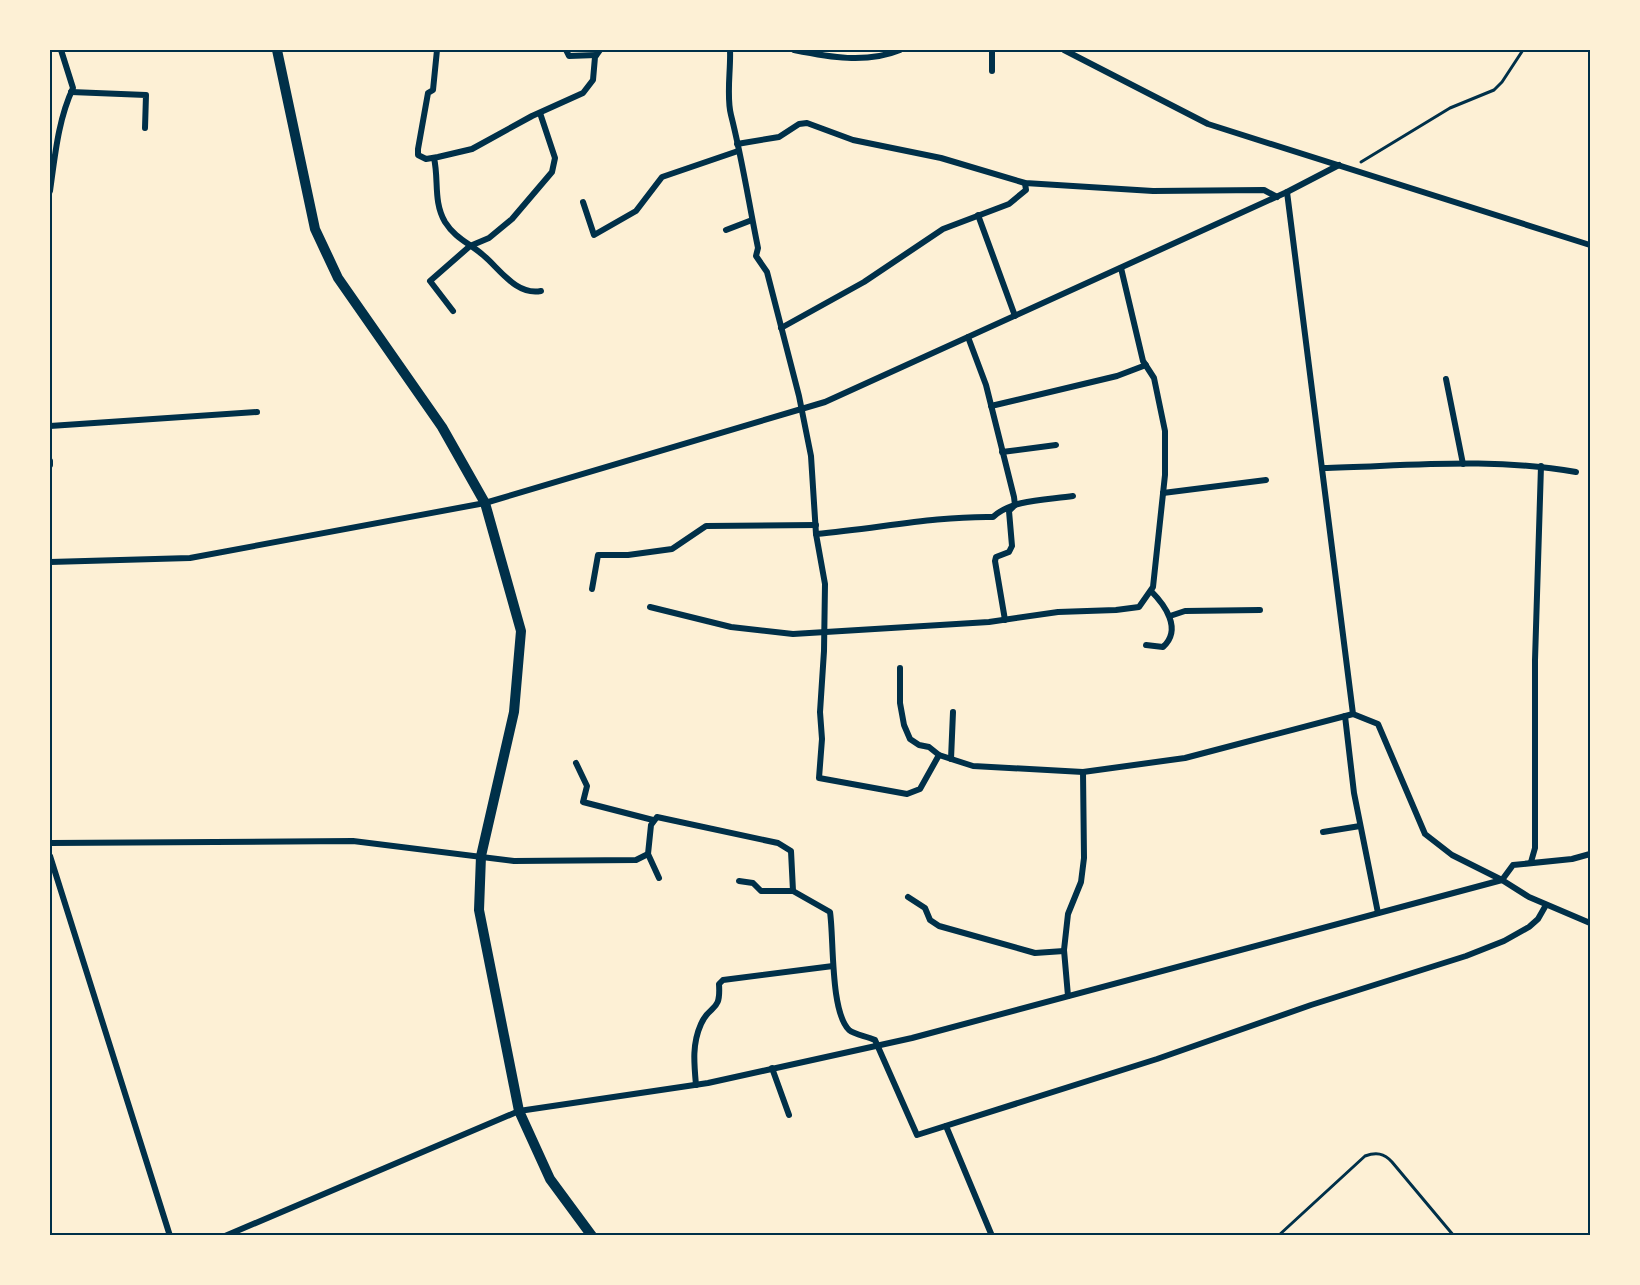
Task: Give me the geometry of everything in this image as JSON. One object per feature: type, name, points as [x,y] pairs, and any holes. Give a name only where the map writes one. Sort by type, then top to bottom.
[{"type":"street","points":[[50,191],[59,130],[73,88],[61,50]]},
{"type":"street","points":[[278,50],[303,175],[320,238],[338,278],[442,427],[485,503],[521,631],[514,712],[481,856],[479,909],[519,1111],[550,1179],[592,1236]]},
{"type":"street","points":[[437,50],[433,90],[428,93],[424,105],[418,149],[418,155],[426,159],[472,149],[583,93],[593,80],[598,52],[569,57],[566,50]]},
{"type":"street","points":[[730,50],[730,114],[736,128],[738,151],[758,248],[756,256],[767,272],[799,396],[811,456],[816,534],[825,584],[819,778],[907,794],[920,789],[939,755]]},
{"type":"street","points":[[794,50],[844,58],[888,54],[900,50]]},
{"type":"street","points":[[992,50],[992,71]]},
{"type":"street","points":[[1064,50],[1208,124],[1590,246]]},
{"type":"street","points":[[71,92],[146,95],[145,128]]},
{"type":"street","points":[[453,311],[430,281],[470,246],[489,238],[512,219],[552,172],[555,158],[540,113]]},
{"type":"street","points":[[737,144],[778,137],[799,124],[807,123],[862,142],[941,158],[1025,183],[1154,191],[1264,190],[1277,196]]},
{"type":"street","points":[[583,202],[594,235],[636,211],[662,177],[738,151]]},
{"type":"street","points":[[434,158],[438,178],[437,202],[445,221],[458,239],[485,256],[500,275],[534,292],[541,291]]},
{"type":"street","points":[[50,562],[190,558],[485,503],[800,410],[825,402],[1121,268],[1287,192],[1339,165]]},
{"type":"street","points":[[781,328],[864,282],[943,229],[1009,204],[1026,190],[1025,183]]},
{"type":"street","points":[[1287,192],[1353,714]]},
{"type":"street","points":[[978,215],[1015,316]]},
{"type":"street","points":[[726,230],[752,220]]},
{"type":"street","points":[[650,608],[732,627],[793,634],[1005,620],[1058,612],[1139,607],[1151,591],[1163,493],[1165,431],[1154,378],[1146,365],[1121,268]]},
{"type":"street","points":[[969,337],[991,406],[1015,506]]},
{"type":"street","points":[[991,406],[1117,376],[1146,365]]},
{"type":"street","points":[[1446,379],[1463,464]]},
{"type":"street","points":[[50,426],[257,412]]},
{"type":"street","points":[[1002,452],[1056,445]]},
{"type":"street","points":[[1322,468],[1486,462],[1540,466],[1576,472]]},
{"type":"street","points":[[1531,862],[1535,848],[1535,660],[1540,466]]},
{"type":"street","points":[[1163,493],[1266,480]]},
{"type":"street","points":[[816,534],[941,518],[993,517],[1001,510],[1015,506],[1073,496]]},
{"type":"street","points":[[1005,620],[995,561],[996,557],[1009,552],[1012,546],[1009,512],[1015,506]]},
{"type":"street","points":[[592,589],[598,555],[628,555],[672,549],[706,526],[816,525]]},
{"type":"street","points":[[1146,645],[1163,647],[1168,643],[1171,629],[1170,616],[1164,604],[1151,591]]},
{"type":"street","points":[[1170,616],[1185,611],[1260,610]]},
{"type":"street","points":[[900,668],[900,703],[904,725],[910,739],[919,745],[929,747],[939,755],[973,766],[1083,772],[1185,758],[1353,714],[1378,724],[1425,834],[1452,855],[1546,905],[1590,923]]},
{"type":"street","points":[[951,759],[953,712]]},
{"type":"street","points":[[1345,716],[1360,826],[1378,913]]},
{"type":"street","points":[[576,763],[587,786],[583,802],[785,846],[791,851],[794,891]]},
{"type":"street","points":[[1068,996],[1064,951],[1068,914],[1081,882],[1084,858],[1083,772]]},
{"type":"street","points":[[653,819],[648,854],[659,878]]},
{"type":"street","points":[[1323,832],[1360,826]]},
{"type":"street","points":[[50,843],[353,841],[514,861],[628,860],[643,858],[648,854]]},
{"type":"street","points":[[225,1236],[519,1111],[696,1084],[876,1046],[1502,880],[1513,865],[1572,859],[1590,854]]},
{"type":"street","points":[[50,856],[170,1236]]},
{"type":"street","points":[[739,881],[753,883],[761,891],[794,891],[830,912],[833,966],[847,1028],[875,1040],[917,1135],[1466,956],[1504,941],[1529,927],[1538,919],[1546,905]]},
{"type":"street","points":[[908,897],[925,908],[930,920],[939,926],[1035,953],[1064,951]]},
{"type":"street","points":[[696,1084],[693,1049],[696,1034],[702,1021],[717,1007],[720,1000],[719,984],[723,980],[833,966]]},
{"type":"street","points":[[772,1068],[789,1115]]},
{"type":"street","points":[[946,1126],[990,1235]]},
{"type":"path","points":[[1349,169],[1450,108],[1494,90],[1523,50]]},
{"type":"path","points":[[1278,1236],[1365,1156],[1373,1153],[1387,1156],[1454,1236]]}]
